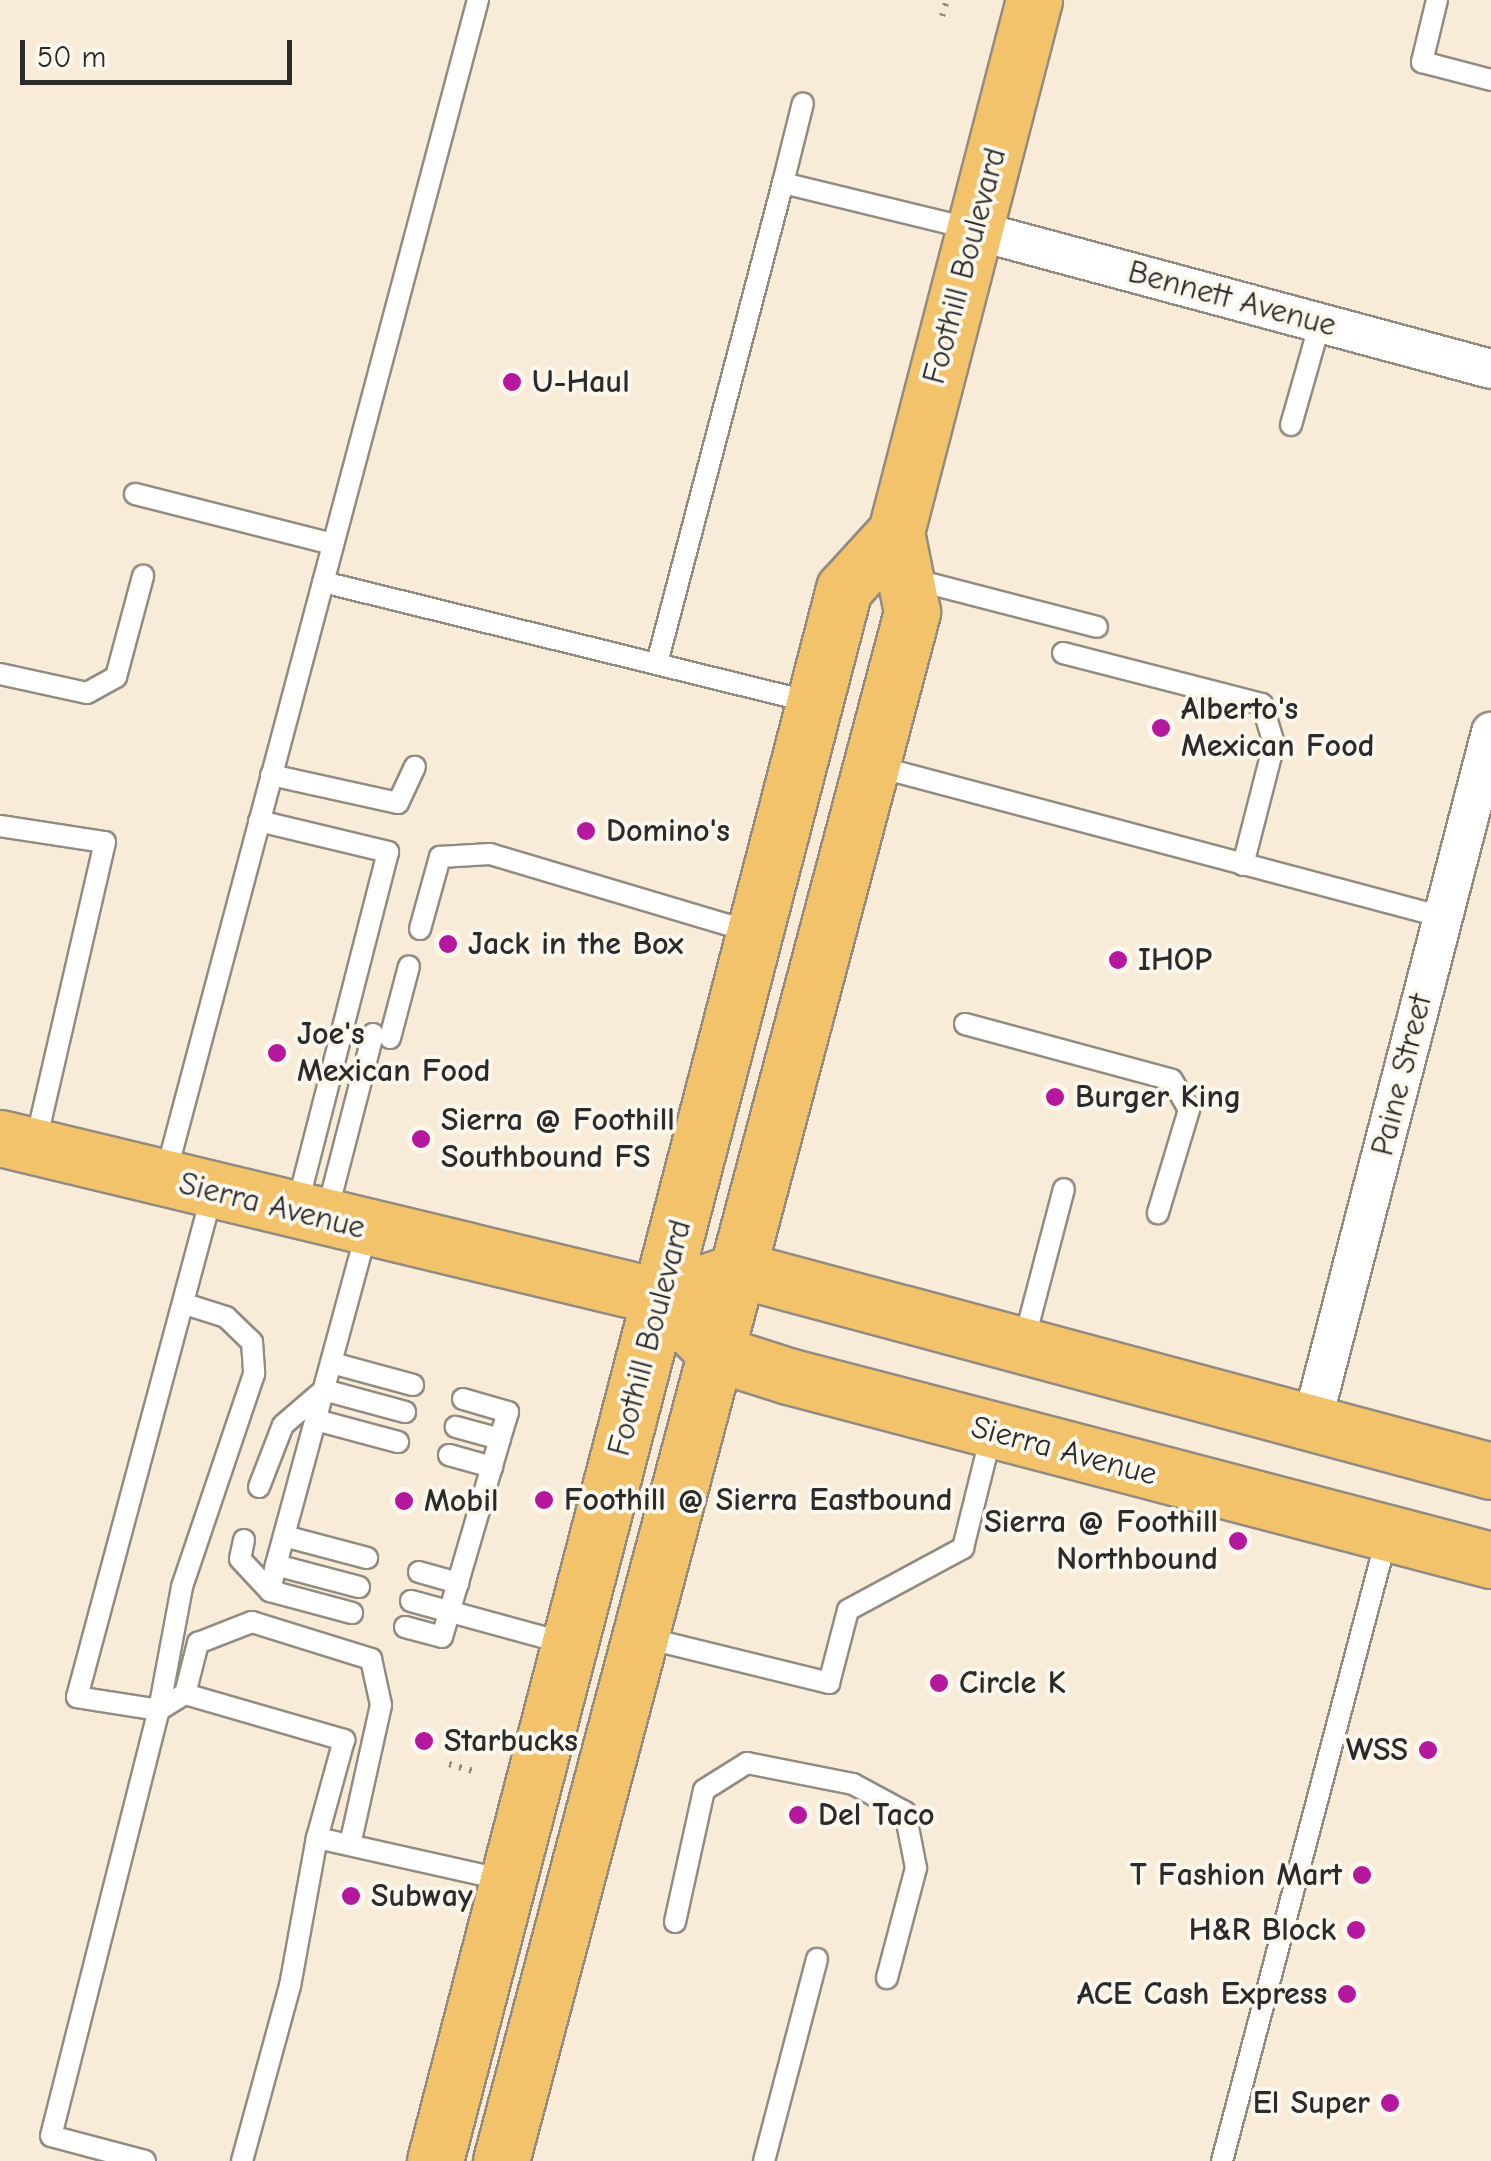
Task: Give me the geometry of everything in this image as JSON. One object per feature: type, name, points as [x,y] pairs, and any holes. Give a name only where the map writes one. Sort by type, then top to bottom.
[{"type":"main road","name":"Foothill Boulevard","points":[[501,2161],[639,1636],[741,1270],[912,612],[901,555],[974,230],[1034,0]]},
{"type":"main road","name":"Foothill Boulevard","points":[[435,2161],[844,590],[901,555]]},
{"type":"main road","name":"Sierra Avenue","points":[[17,1142],[329,1221],[661,1297],[716,1353],[992,1432],[1491,1560]]},
{"type":"main road","points":[[661,1297],[741,1270],[1312,1418],[1491,1471]]},
{"type":"street","name":"Bennett Avenue","points":[[974,230],[1491,369]]},
{"type":"street","name":"Paine Street","points":[[1312,1418],[1491,732]]},
{"type":"lane","points":[[350,1845],[381,1705],[371,1659],[252,1622],[198,1643],[186,1694],[159,1710],[77,1697],[185,1304],[188,1185],[259,820],[478,0]]},
{"type":"lane","points":[[1437,0],[1422,62],[1491,80]]},
{"type":"lane","points":[[657,663],[803,102]]},
{"type":"lane","points":[[782,182],[974,230]]},
{"type":"lane","points":[[1292,425],[1320,323]]},
{"type":"lane","points":[[135,494],[333,544]]},
{"type":"lane","points":[[901,555],[1097,627]]},
{"type":"lane","points":[[0,674],[87,693],[116,677],[144,576]]},
{"type":"lane","points":[[323,582],[814,703]]},
{"type":"lane","points":[[1063,653],[1262,704],[1274,744],[1243,866]]},
{"type":"lane","points":[[272,775],[398,804],[415,766]]},
{"type":"lane","points":[[872,766],[1443,917]]},
{"type":"lane","points":[[259,820],[388,852],[329,1221],[332,1363],[270,1591]]},
{"type":"lane","points":[[0,826],[105,842],[17,1142]]},
{"type":"lane","points":[[420,928],[440,857],[490,854],[592,892],[754,932]]},
{"type":"lane","points":[[329,1221],[382,1036],[410,966]]},
{"type":"lane","points":[[964,1024],[1172,1080],[1189,1110],[1158,1213]]},
{"type":"lane","points":[[1024,1341],[1064,1188]]},
{"type":"lane","points":[[145,2161],[51,2136],[159,1710],[182,1588],[254,1374],[252,1342],[226,1317],[185,1304]]},
{"type":"lane","points":[[332,1363],[413,1385]]},
{"type":"lane","points":[[324,1390],[405,1412]]},
{"type":"lane","points":[[258,1486],[283,1425],[324,1390]]},
{"type":"lane","points":[[405,1627],[442,1637],[508,1412],[464,1399]]},
{"type":"lane","points":[[316,1420],[398,1442]]},
{"type":"lane","points":[[456,1426],[500,1439]]},
{"type":"lane","points":[[639,1636],[829,1682],[848,1610],[963,1548],[992,1432]]},
{"type":"lane","points":[[449,1456],[492,1467]]},
{"type":"lane","points":[[1222,2161],[1387,1534]]},
{"type":"lane","points":[[284,1536],[367,1558]]},
{"type":"lane","points":[[244,1540],[240,1559],[270,1591],[352,1613]]},
{"type":"lane","points":[[276,1564],[359,1587]]},
{"type":"lane","points":[[419,1572],[458,1583]]},
{"type":"lane","points":[[411,1602],[570,1644]]},
{"type":"lane","points":[[186,1694],[344,1740],[316,1838],[290,1986],[242,2161]]},
{"type":"lane","points":[[675,1922],[704,1790],[746,1762],[853,1784],[905,1812],[916,1868],[886,1978]]},
{"type":"lane","points":[[316,1838],[508,1881]]},
{"type":"lane","points":[[764,2161],[817,1959]]},
{"type":"path","points":[[942,16],[946,0]]},
{"type":"path","points":[[449,1764],[478,1772]]},
{"type":"place","name":"U-Haul","points":[[512,382]]},
{"type":"place","name":"Alberto's Mexican Food","points":[[1161,728]]},
{"type":"place","name":"Domino's","points":[[586,831]]},
{"type":"place","name":"Jack in the Box","points":[[448,944]]},
{"type":"place","name":"IHOP","points":[[1118,960]]},
{"type":"place","name":"Joe's Mexican Food","points":[[277,1053]]},
{"type":"place","name":"Burger King","points":[[1055,1097]]},
{"type":"place","name":"Sierra @ Foothill Southbound FS","points":[[421,1139]]},
{"type":"place","name":"Foothill @ Sierra Eastbound","points":[[544,1500]]},
{"type":"place","name":"Mobil","points":[[404,1501]]},
{"type":"place","name":"Sierra @ Foothill Northbound","points":[[1238,1541]]},
{"type":"place","name":"Circle K","points":[[939,1683]]},
{"type":"place","name":"Starbucks","points":[[424,1741]]},
{"type":"place","name":"WSS","points":[[1428,1750]]},
{"type":"place","name":"Del Taco","points":[[798,1815]]},
{"type":"place","name":"T Fashion Mart","points":[[1362,1875]]},
{"type":"place","name":"Subway","points":[[351,1896]]},
{"type":"place","name":"H&R Block","points":[[1356,1930]]},
{"type":"place","name":"ACE Cash Express","points":[[1347,1994]]},
{"type":"place","name":"El Super","points":[[1390,2103]]}]
